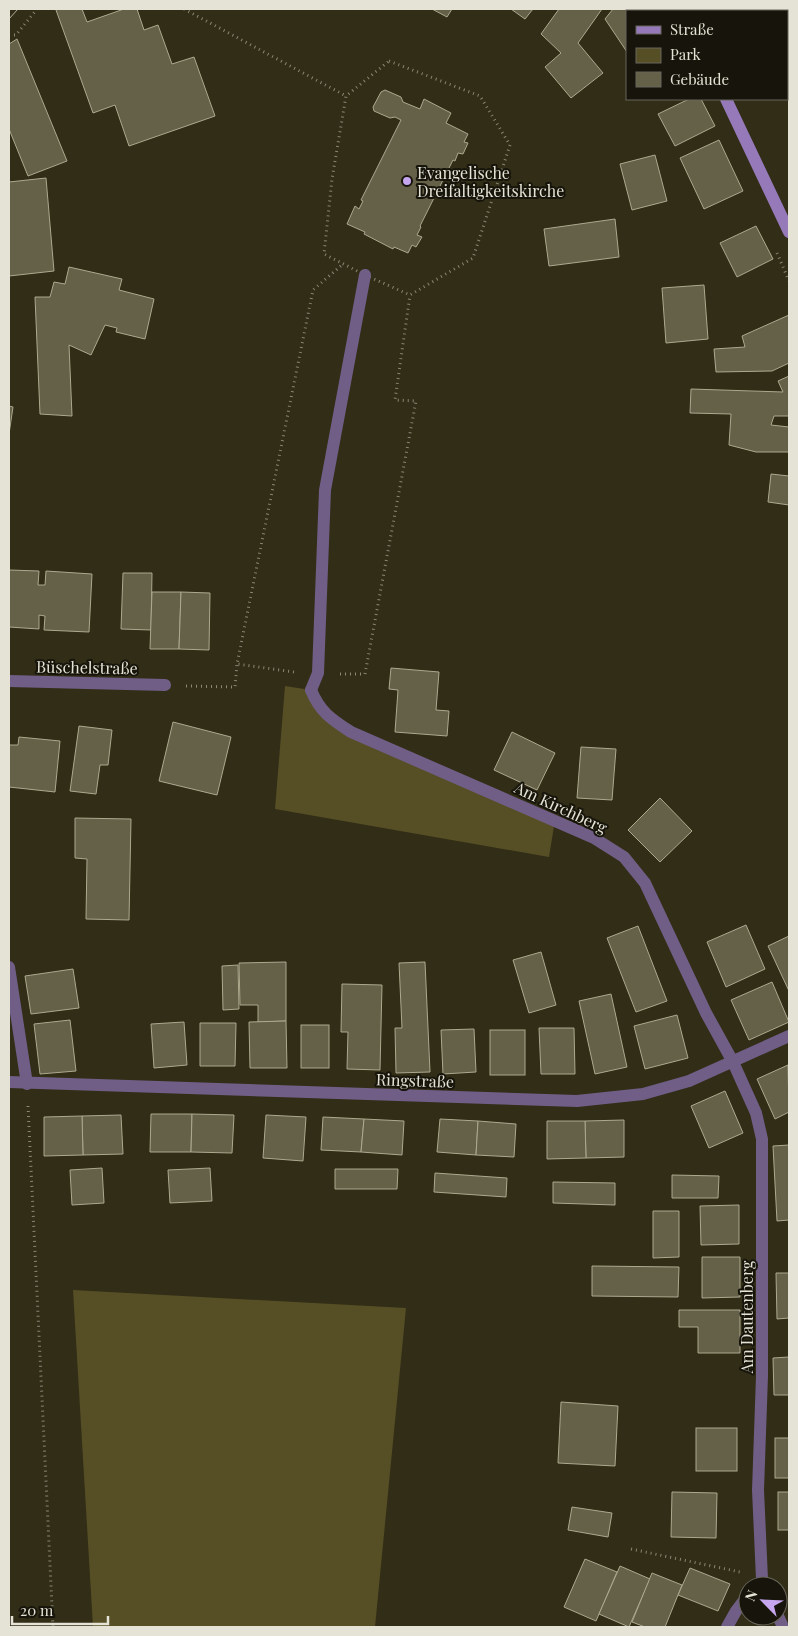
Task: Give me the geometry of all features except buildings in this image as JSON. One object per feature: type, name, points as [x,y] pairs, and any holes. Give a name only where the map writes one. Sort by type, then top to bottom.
[{"type":"street","points":[[726,100],[789,232]]},
{"type":"street","name":"Am Kirchberg","points":[[365,275],[325,490],[318,673],[310,690],[316,703],[326,716],[351,732],[579,831],[624,857],[645,883],[706,1013],[734,1062]]},
{"type":"street","name":"Büschelstraße","points":[[9,682],[165,685]]},
{"type":"street","points":[[9,967],[27,1084]]},
{"type":"street","name":"Ringstraße","points":[[9,1082],[577,1101],[643,1094],[689,1082],[789,1036]]},
{"type":"street","name":"Am Dautenberg","points":[[734,1062],[756,1113],[762,1139],[762,1376],[758,1490],[761,1576]]},
{"type":"street","points":[[727,1627],[738,1608]]},
{"type":"path","points":[[9,36],[16,35],[37,9]]},
{"type":"path","points":[[184,9],[346,96]]},
{"type":"path","points":[[389,61],[480,96],[510,145],[473,258],[410,295],[324,254],[332,179],[346,96],[389,61]]},
{"type":"path","points":[[165,685],[235,687],[237,664],[313,290],[343,264]]},
{"type":"path","points":[[333,674],[365,674],[416,401],[395,400],[410,295]]},
{"type":"path","points":[[237,664],[271,670]]},
{"type":"path","points":[[27,1084],[54,1627]]},
{"type":"path","points":[[631,1548],[730,1570],[743,1576]]},
{"type":"green space","points":[[285,686],[311,690],[326,716],[555,820],[549,857],[275,809]]},
{"type":"green space","points":[[73,1290],[406,1308],[375,1627],[93,1627]]},
{"type":"tram line","points":[[9,19],[18,9]]},
{"type":"place","name":"Evangelische Dreifaltigkeitskirche","points":[[407,181]]}]
